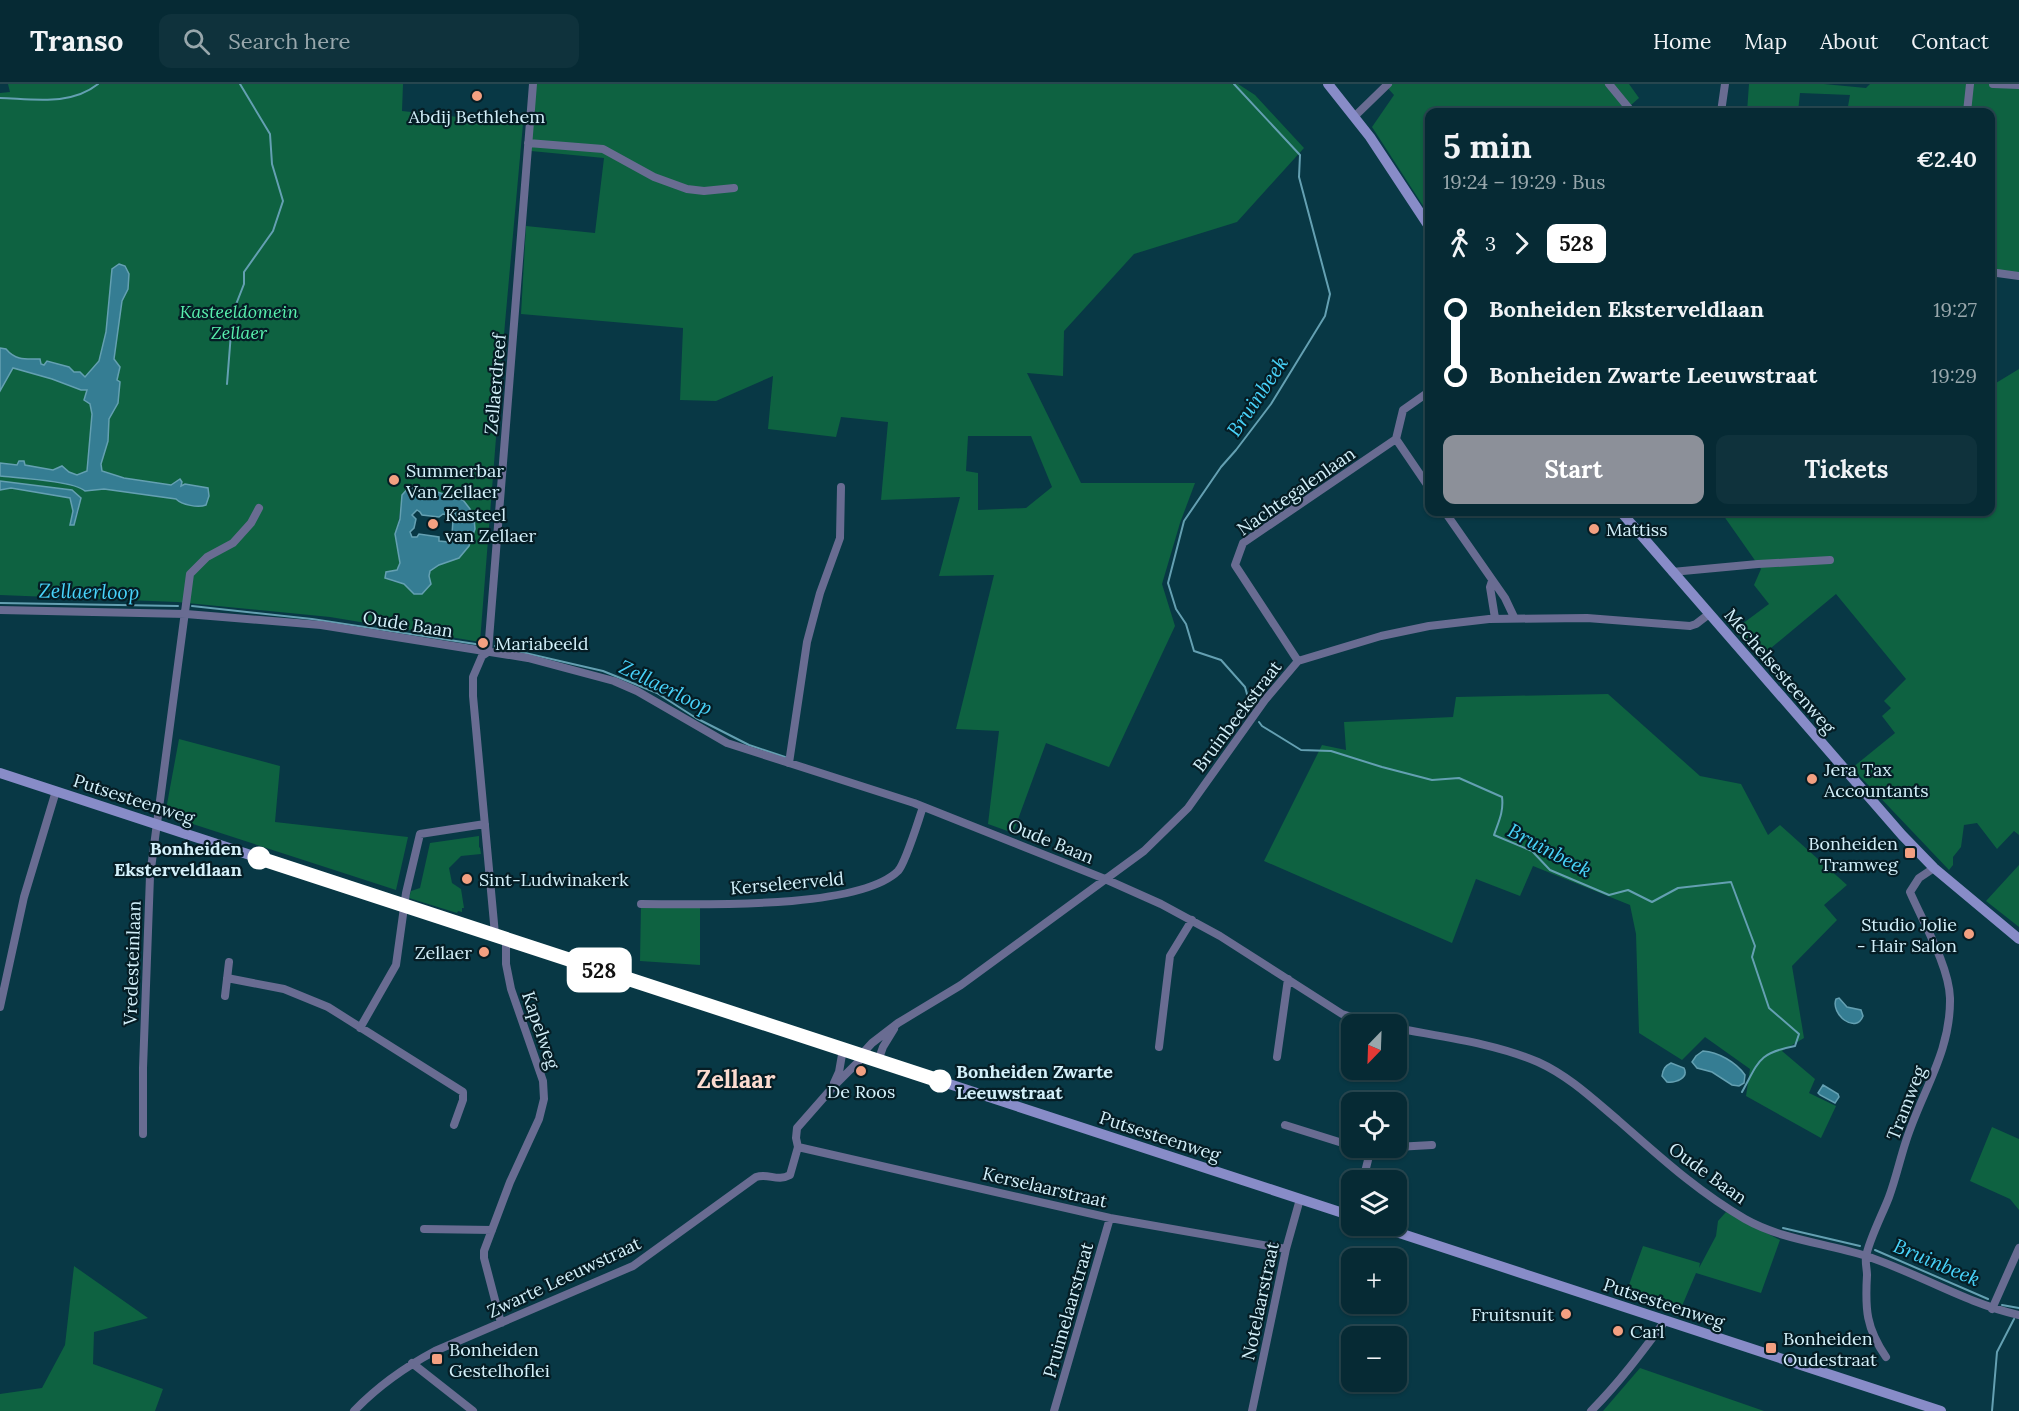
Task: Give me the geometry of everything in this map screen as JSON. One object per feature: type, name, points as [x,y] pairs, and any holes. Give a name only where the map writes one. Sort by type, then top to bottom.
[{"type":"main road","points":[[1328,84],[1355,116],[1425,221]]},
{"type":"main road","name":"Mechelsesteenweg","points":[[1623,516],[1889,821],[1934,868],[2019,939]]},
{"type":"main road","name":"Putsesteenweg","points":[[0,773],[1341,1213]]},
{"type":"main road","name":"Putsesteenweg","points":[[1407,1236],[1941,1411]]},
{"type":"street","name":"Zellaerdreef","points":[[495,934],[473,677],[482,656],[488,652],[533,84]]},
{"type":"street","points":[[1355,116],[1388,84]]},
{"type":"street","points":[[1609,84],[1629,108]]},
{"type":"street","points":[[1722,108],[1725,84]]},
{"type":"street","points":[[1967,108],[1970,84]]},
{"type":"street","points":[[1993,84],[2019,85]]},
{"type":"street","points":[[528,143],[603,149],[654,177],[687,189],[704,192],[734,188]]},
{"type":"street","points":[[1995,273],[2019,276]]},
{"type":"street","points":[[1425,395],[1403,410],[1396,439],[1425,482]]},
{"type":"street","name":"Nachtegalenlaan","points":[[1298,662],[1235,565],[1243,543],[1396,439]]},
{"type":"street","points":[[789,763],[807,642],[820,593],[840,538],[841,487]]},
{"type":"street","name":"Vredesteinlaan","points":[[143,1134],[150,876],[190,574],[207,557],[233,543],[252,523],[259,508]]},
{"type":"street","points":[[1448,516],[1505,598],[1514,617]]},
{"type":"street","points":[[1672,572],[1830,560]]},
{"type":"street","points":[[1491,581],[1495,618]]},
{"type":"street","name":"Oude Baan","points":[[0,610],[186,614],[321,625],[528,658],[614,681],[637,691],[727,743],[923,807],[1105,879],[1192,920],[1342,1014]]},
{"type":"street","name":"Bruinbeekstraat","points":[[862,1055],[872,1043],[898,1023],[961,985],[1144,850],[1188,808],[1265,700],[1298,662],[1381,636],[1429,626],[1495,618],[1587,618],[1690,626],[1709,614]]},
{"type":"street","points":[[0,1007],[24,897],[56,791]]},
{"type":"street","name":"Kerseleerveld","points":[[641,904],[774,901],[851,893],[888,879],[900,868],[923,807]]},
{"type":"street","points":[[360,1028],[396,965],[406,893],[420,834],[485,824]]},
{"type":"street","name":"Tramweg","points":[[1886,1357],[1869,1325],[1865,1298],[1866,1256],[1898,1173],[1906,1140],[1939,1060],[1948,1031],[1950,998],[1948,983],[1931,937],[1910,892],[1919,878],[1934,868]]},
{"type":"street","points":[[1159,1047],[1170,956],[1192,920]]},
{"type":"street","name":"Kapelweg","points":[[501,1323],[484,1258],[486,1244],[523,1152],[539,1119],[544,1090],[511,989],[506,964],[506,938]]},
{"type":"street","points":[[225,996],[229,962]]},
{"type":"street","points":[[227,978],[284,989],[328,1007],[463,1092],[463,1100],[454,1125]]},
{"type":"street","points":[[1277,1057],[1288,979]]},
{"type":"street","name":"Bruinbeekstraat","points":[[878,1061],[887,1039],[898,1023]]},
{"type":"street","name":"Oude Baan","points":[[1407,1030],[1462,1040],[1537,1062],[1567,1079],[1680,1174],[1747,1220],[1776,1233],[1866,1256],[1992,1309],[2019,1315]]},
{"type":"street","name":"Zwarte Leeuwstraat","points":[[832,1087],[839,1072],[843,1049]]},
{"type":"street","name":"Zwarte Leeuwstraat","points":[[354,1411],[373,1392],[412,1363],[633,1266],[756,1177],[783,1179],[790,1175],[798,1147],[797,1128],[862,1055]]},
{"type":"street","points":[[1285,1125],[1341,1143]]},
{"type":"street","points":[[1407,1146],[1432,1145]]},
{"type":"street","name":"Kerselaarstraat","points":[[798,1147],[1110,1218],[1286,1249]]},
{"type":"street","name":"Notelaarstraat","points":[[1252,1411],[1286,1249],[1300,1199]]},
{"type":"street","name":"Pruimelaarstraat","points":[[1054,1411],[1110,1218]]},
{"type":"street","points":[[424,1229],[492,1230]]},
{"type":"street","points":[[1992,1309],[2019,1248]]},
{"type":"street","points":[[1591,1411],[1609,1394],[1665,1321]]},
{"type":"street","points":[[412,1363],[473,1411]]},
{"type":"green space","name":"Kasteeldomein Zellaer","points":[[8,84],[403,84],[402,111],[523,124],[480,642],[330,617],[177,602],[0,595],[0,490],[11,488],[70,498],[73,511],[71,525],[74,525],[79,510],[72,490],[0,481],[0,93],[10,92]],"holes":[[[424,488],[465,503],[473,518],[469,546],[430,571],[429,576],[404,584],[391,581],[386,572],[397,570],[400,563],[395,534],[402,495]]]},
{"type":"green space","points":[[534,84],[1238,84],[1255,95],[1304,148],[1237,222],[1134,254],[1064,331],[1063,376],[1027,373],[1081,483],[1195,483],[1180,523],[1162,584],[1175,626],[1109,767],[1046,743],[1013,833],[988,824],[999,731],[956,729],[994,575],[939,576],[960,497],[881,500],[888,422],[841,417],[836,437],[768,429],[773,376],[716,401],[680,400],[683,328],[521,314],[526,226],[595,233],[604,158],[531,151]],"holes":[[[968,436],[1031,436],[1052,487],[1026,508],[978,510],[978,473],[966,471]]]},
{"type":"green space","points":[[1384,84],[1629,84],[1639,98],[1628,108],[1425,108],[1425,209],[1372,127],[1394,95]]},
{"type":"green space","points":[[1749,84],[1824,84],[1866,88],[1870,84],[2019,84],[2019,273],[1995,270],[1995,108],[1848,108],[1850,95],[1800,93],[1798,108],[1747,108]]},
{"type":"green space","points":[[2019,369],[2019,835],[2014,831],[1997,849],[1977,823],[1964,825],[1961,847],[1953,857],[1953,865],[1949,870],[1852,768],[1895,733],[1882,716],[1891,708],[1884,701],[1906,679],[1836,594],[1759,658],[1734,630],[1769,604],[1754,585],[1761,569],[1724,516],[1995,516],[1995,384]]},
{"type":"green space","points":[[1608,694],[1700,776],[1741,784],[1768,835],[1780,825],[1847,885],[1824,905],[1837,920],[1792,966],[1804,1038],[1782,1051],[1815,1079],[1809,1093],[1836,1106],[1821,1138],[1746,1096],[1750,1069],[1705,1037],[1682,1060],[1639,1033],[1636,934],[1630,905],[1533,866],[1520,896],[1476,879],[1452,943],[1264,861],[1322,745],[1346,750],[1344,722],[1453,717],[1456,697]]},
{"type":"green space","points":[[179,739],[280,766],[275,822],[408,837],[396,890],[165,815]]},
{"type":"green space","points":[[479,836],[481,854],[461,856],[449,868],[452,883],[461,889],[464,908],[462,912],[457,913],[409,898],[411,891],[420,888],[430,843]]},
{"type":"green space","points":[[2019,865],[2019,927],[1986,901]]},
{"type":"green space","points":[[700,903],[700,965],[640,961],[641,904]]},
{"type":"green space","points":[[1992,1127],[2019,1139],[2019,1210],[2010,1199],[1970,1181]]},
{"type":"green space","points":[[1726,1212],[1780,1240],[1761,1293],[1696,1273],[1679,1313],[1625,1296],[1643,1246],[1700,1263],[1699,1268],[1716,1236],[1718,1221]]},
{"type":"green space","points":[[74,1266],[148,1318],[94,1332],[93,1364],[163,1389],[155,1411],[0,1411],[0,1394],[42,1388],[65,1345]]},
{"type":"green space","points":[[1640,1368],[1764,1411],[1603,1411]]},
{"type":"water","points":[[119,264],[125,266],[129,274],[128,289],[122,301],[114,359],[120,367],[117,380],[120,382],[118,403],[109,419],[108,441],[101,464],[102,471],[124,478],[171,485],[180,479],[181,486],[185,484],[208,488],[209,496],[206,505],[190,505],[176,499],[104,489],[85,491],[58,482],[0,476],[0,463],[17,465],[19,461],[24,461],[25,465],[53,470],[62,466],[77,475],[87,471],[92,414],[90,404],[84,400],[87,390],[13,368],[0,391],[0,348],[6,349],[17,357],[40,359],[41,364],[44,365],[47,361],[69,367],[85,377],[99,361],[106,332],[112,269]]},
{"type":"water","points":[[0,481],[72,490],[81,498],[74,525],[70,525],[73,511],[70,498],[11,488],[0,490]]},
{"type":"water","points":[[409,487],[424,488],[463,500],[474,518],[475,529],[469,546],[459,558],[430,571],[431,584],[422,594],[414,594],[404,584],[385,578],[386,572],[397,570],[400,563],[395,534],[400,519],[402,495]],"holes":[[[417,510],[422,515],[439,517],[452,512],[456,514],[449,542],[439,541],[439,537],[419,534],[417,537],[412,537],[410,532],[414,528],[416,519],[412,515]]]},
{"type":"water","points":[[1839,998],[1847,1007],[1861,1010],[1863,1016],[1860,1021],[1850,1023],[1840,1016],[1835,1005],[1836,999]]},
{"type":"water","points":[[1703,1051],[1715,1053],[1732,1062],[1745,1075],[1744,1083],[1739,1086],[1732,1085],[1712,1072],[1697,1068],[1692,1062]]},
{"type":"water","points":[[1671,1063],[1684,1068],[1685,1075],[1678,1081],[1667,1082],[1662,1074],[1667,1065]]},
{"type":"water","points":[[1823,1085],[1838,1094],[1839,1097],[1835,1103],[1818,1093]]},
{"type":"waterway","points":[[0,98],[51,100],[76,96],[98,84]]},
{"type":"waterway","points":[[235,307],[244,284],[244,272],[273,231],[283,201],[272,164],[270,134],[240,84]]},
{"type":"waterway","name":"Bruinbeek","points":[[1234,84],[1300,155],[1299,177],[1330,294],[1325,316],[1271,404],[1221,467],[1184,521],[1168,583],[1176,609],[1186,624],[1194,651],[1221,660],[1245,687],[1251,708]]},
{"type":"waterway","points":[[227,384],[231,333]]},
{"type":"waterway","name":"Zellaerloop","points":[[0,603],[178,606]]},
{"type":"waterway","name":"Zellaerloop","points":[[192,606],[312,619],[482,645]]},
{"type":"waterway","name":"Zellaerloop","points":[[495,646],[603,671],[657,693],[696,718],[749,745],[785,757]]},
{"type":"waterway","name":"Bruinbeek","points":[[1259,722],[1301,750],[1331,751],[1432,780],[1459,778],[1502,797],[1501,812],[1494,835],[1532,851],[1550,870],[1609,895],[1628,890],[1652,902],[1678,888],[1731,882],[1755,946],[1752,957],[1769,1008],[1799,1034],[1795,1046],[1766,1055],[1761,1060],[1742,1092]]},
{"type":"waterway","name":"Bruinbeek","points":[[1783,1228],[1860,1246]]},
{"type":"waterway","name":"Bruinbeek","points":[[1875,1250],[1988,1299]]},
{"type":"waterway","name":"Bruinbeek","points":[[2002,1305],[2019,1308]]},
{"type":"waterway","points":[[1992,1411],[1997,1352],[2014,1319]]},
{"type":"bus line","name":"528","points":[[259,858],[940,1081]]},
{"type":"place","name":"Abdij Bethlehem","points":[[477,96]]},
{"type":"place","name":"Summerbar Van Zellaer","points":[[394,480]]},
{"type":"place","name":"Kasteel van Zellaer","points":[[433,524]]},
{"type":"place","name":"Mattiss","points":[[1594,529]]},
{"type":"place","name":"Mariabeeld","points":[[483,643]]},
{"type":"place","name":"Jera Tax Accountants","points":[[1812,779]]},
{"type":"place","name":"Bonheiden Tramweg","points":[[1910,853]]},
{"type":"place","name":"Bonheiden Eksterveldlaan","points":[[259,858]]},
{"type":"place","name":"Sint-Ludwinakerk","points":[[467,879]]},
{"type":"place","name":"Studio Jolie - Hair Salon","points":[[1969,934]]},
{"type":"place","name":"Zellaer","points":[[484,952]]},
{"type":"place","name":"De Roos","points":[[861,1071]]},
{"type":"place","name":"Bonheiden Zwarte Leeuwstraat","points":[[940,1081]]},
{"type":"place","name":"Fruitsnuit","points":[[1566,1314]]},
{"type":"place","name":"Carl","points":[[1618,1331]]},
{"type":"place","name":"Bonheiden Oudestraat","points":[[1771,1348]]},
{"type":"place","name":"Bonheiden Gestelhoflei","points":[[437,1359]]},
{"type":"district","name":"Zellaar","points":[[736,1079]]}]
